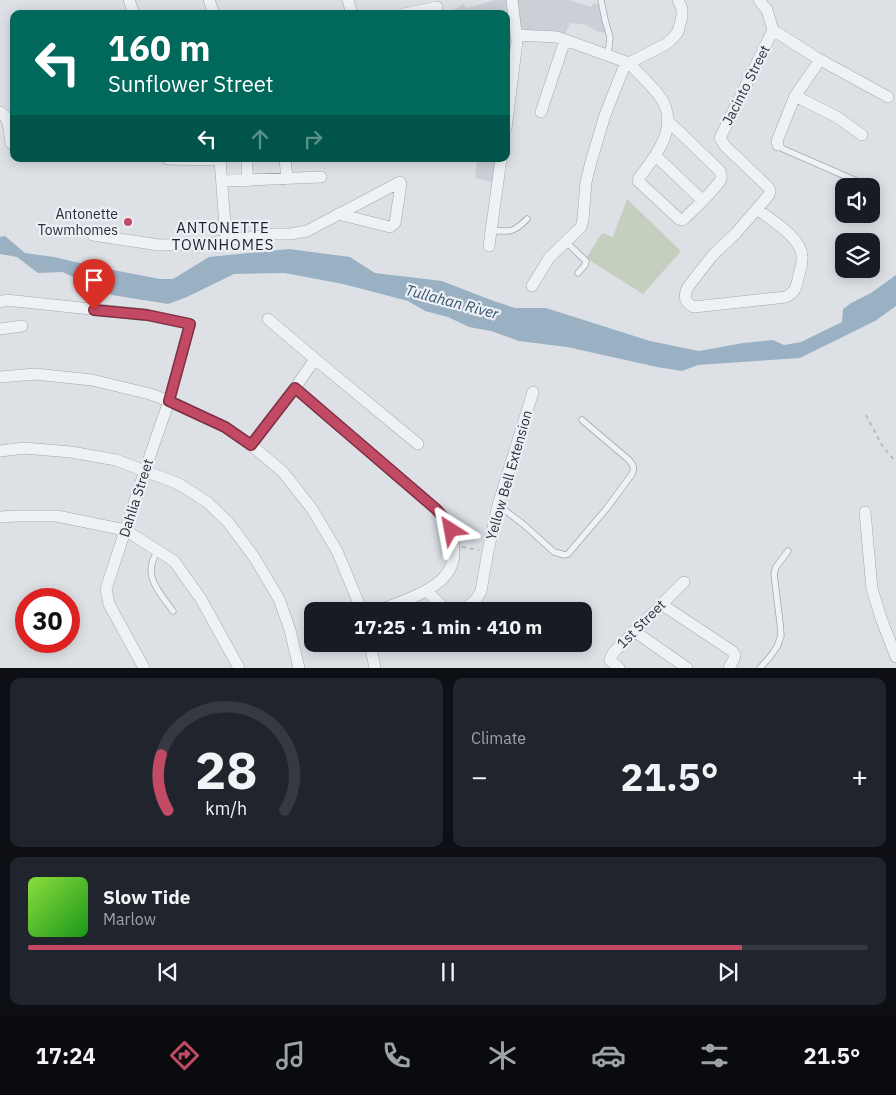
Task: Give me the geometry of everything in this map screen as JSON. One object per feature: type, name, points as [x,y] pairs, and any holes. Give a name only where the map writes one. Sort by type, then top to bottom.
[{"type":"street","points":[[510,91],[516,35],[512,0]]},
{"type":"street","points":[[532,286],[549,258],[581,227],[583,223],[586,182],[605,115],[628,62],[666,44],[678,32],[682,9],[678,0]]},
{"type":"street","name":"Jacinto Street","points":[[757,209],[794,238],[801,249],[802,263],[793,294],[786,297],[694,307],[689,305],[685,298],[685,292],[688,287],[712,256],[736,233],[769,195],[770,190],[768,187],[725,146],[720,138],[773,30],[762,1]]},
{"type":"street","points":[[423,10],[437,7]]},
{"type":"street","points":[[773,30],[820,60],[888,97]]},
{"type":"street","points":[[516,35],[557,37],[628,62],[659,95],[669,122],[668,128],[656,156],[638,178],[638,181],[682,220],[720,180],[721,176],[720,172],[669,122]]},
{"type":"street","points":[[541,112],[565,40]]},
{"type":"street","points":[[778,145],[777,141],[795,96],[820,60]]},
{"type":"street","points":[[795,96],[837,117],[862,135]]},
{"type":"street","points":[[0,112],[7,119],[8,143]]},
{"type":"street","points":[[656,156],[702,200]]},
{"type":"street","points":[[220,162],[226,239]]},
{"type":"street","points":[[247,162],[247,181]]},
{"type":"street","points":[[285,162],[287,179]]},
{"type":"street","points":[[489,246],[500,162]]},
{"type":"street","points":[[222,181],[321,178]]},
{"type":"street","points":[[93,235],[159,245],[212,244],[226,239],[290,234],[307,231],[338,214],[398,182],[401,184],[394,226],[390,227],[338,214]]},
{"type":"street","name":"Dahlia Street","points":[[0,302],[6,300],[147,315],[190,324],[169,401],[144,470],[106,589],[109,604],[144,668]]},
{"type":"street","points":[[268,319],[418,444]]},
{"type":"street","points":[[0,329],[22,326]]},
{"type":"street","points":[[251,445],[315,359]]},
{"type":"street","points":[[0,377],[36,374],[92,380],[150,394],[225,427],[251,445],[283,472],[312,509],[337,551],[358,602]]},
{"type":"street","points":[[295,388],[436,509],[451,530],[455,554],[451,568],[436,585],[427,591],[400,602]]},
{"type":"street","name":"Yellow Bell Extension","points":[[473,602],[481,591],[498,505],[533,392]]},
{"type":"street","points":[[0,451],[24,448],[71,452],[116,460],[179,484],[207,502],[228,522],[254,557],[279,599],[290,630],[299,668]]},
{"type":"street","points":[[865,512],[872,588],[896,657]]},
{"type":"street","points":[[0,517],[57,516],[125,530],[174,561],[201,599],[239,668]]},
{"type":"street","name":"1st Street","points":[[619,668],[610,660],[613,653],[684,582]]},
{"type":"street","points":[[427,591],[438,602]]},
{"type":"street","points":[[661,604],[732,651],[735,655],[728,668]]},
{"type":"street","points":[[634,632],[687,668]]},
{"type":"street","points":[[372,652],[375,668]]},
{"type":"lane","points":[[601,0],[610,37],[608,56]]},
{"type":"lane","points":[[778,145],[850,178]]},
{"type":"lane","points":[[491,230],[510,231],[519,228],[527,219]]},
{"type":"lane","points":[[566,242],[586,261],[578,273]]},
{"type":"lane","points":[[498,505],[523,524],[554,552],[565,556],[568,554],[607,508],[634,469],[629,460],[582,420]]},
{"type":"lane","points":[[158,551],[151,564],[151,575],[173,611]]},
{"type":"lane","points":[[760,668],[777,647],[781,636],[774,578],[776,567],[788,551]]},
{"type":"path","points":[[866,415],[884,447],[896,462]]},
{"type":"path","points":[[454,547],[488,551]]},
{"type":"shaded area","points":[[496,0],[506,0],[508,10],[453,10],[464,4],[466,8]]},
{"type":"shaded area","points":[[514,0],[572,0],[591,7],[594,3],[603,8],[605,33],[596,31],[587,25],[570,23],[564,36],[519,35]]},
{"type":"shaded area","points":[[510,17],[514,34],[510,76]]},
{"type":"shaded area","points":[[477,162],[497,162],[495,183],[475,178]]},
{"type":"green space","points":[[627,199],[681,251],[643,294],[586,258],[602,233],[613,237]]},
{"type":"water","name":"Tullahan River","points":[[5,236],[25,253],[54,257],[160,279],[173,279],[209,257],[289,249],[350,257],[375,273],[442,281],[515,308],[546,308],[650,341],[699,351],[773,340],[784,345],[801,342],[842,322],[843,309],[871,293],[896,275],[896,306],[875,321],[800,358],[698,365],[682,371],[567,347],[519,341],[491,331],[469,327],[448,317],[425,311],[408,301],[343,284],[285,273],[234,274],[168,304],[112,295],[95,285],[63,272],[38,273],[17,257],[0,254],[0,237]]},
{"type":"place","name":"Antonette Towmhomes","points":[[128,222]]},
{"type":"district","name":"ANTONETTE TOWNHOMES","points":[[223,236]]},
{"type":"route","points":[[94,310],[147,315],[190,324],[169,401],[225,427],[251,445],[295,388],[436,509],[451,530]]}]
